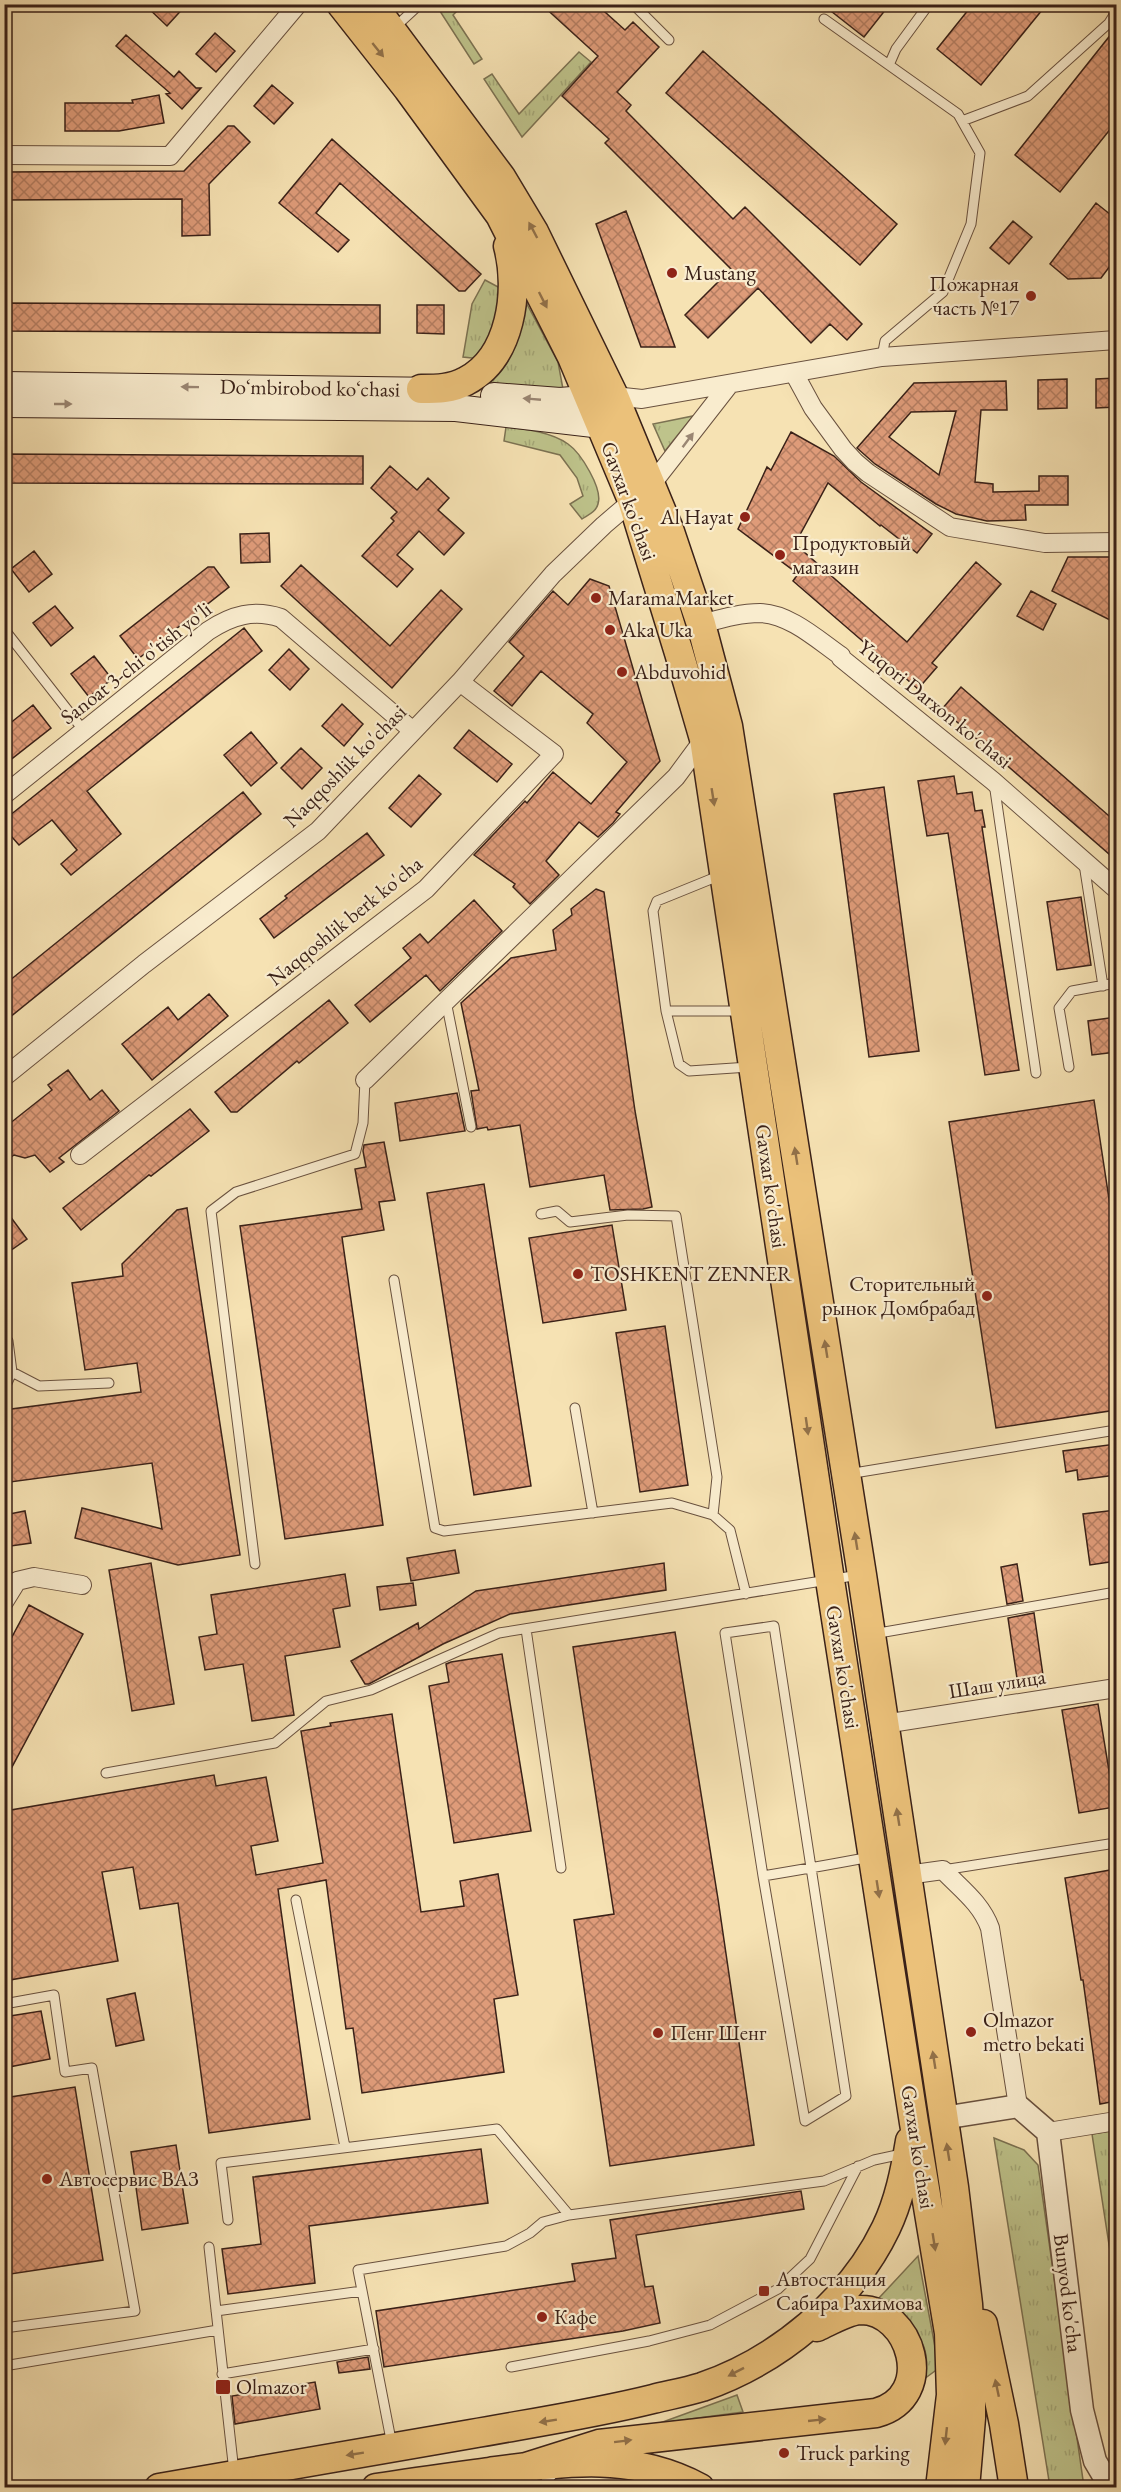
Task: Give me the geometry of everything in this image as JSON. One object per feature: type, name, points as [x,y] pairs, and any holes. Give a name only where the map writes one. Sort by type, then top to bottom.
[{"type":"main road","name":"Gavxar ko'chasi","points":[[341,4],[408,88],[500,215],[572,357],[613,408]]},
{"type":"main road","name":"Gavxar ko'chasi","points":[[372,4],[501,177],[518,205],[613,408],[641,492],[737,868]]},
{"type":"main road","points":[[421,389],[440,388],[466,381],[489,364],[498,349],[510,312],[513,283],[510,254],[500,215]]},
{"type":"main road","name":"Doʻmbirobod koʻchasi","points":[[4,385],[421,389],[613,408]]},
{"type":"main road","name":"Doʻmbirobod koʻchasi","points":[[4,404],[456,408],[551,419],[613,408]]},
{"type":"main road","name":"Gavxar ko'chasi","points":[[641,492],[669,529],[701,624],[728,726],[737,868],[767,1065],[830,1580],[949,2333],[951,2395],[940,2487]]},
{"type":"main road","name":"Gavxar ko'chasi","points":[[767,1065],[846,1474],[954,2187],[968,2304],[971,2355],[971,2418],[965,2487]]},
{"type":"main road","points":[[785,2342],[834,2301],[865,2264],[892,2214],[914,2123],[943,2118]]},
{"type":"main road","points":[[954,2187],[1004,2424],[1014,2487]]},
{"type":"main road","points":[[159,2487],[559,2420],[700,2388],[737,2372],[785,2342],[849,2313],[862,2310],[873,2312],[890,2322],[903,2338],[911,2357],[911,2379],[903,2396],[897,2403],[876,2413],[599,2444],[533,2477]]},
{"type":"main road","points":[[376,2487],[533,2477],[564,2462],[637,2465],[665,2472],[700,2487]]},
{"type":"street","points":[[4,155],[170,156],[298,4]]},
{"type":"street","points":[[613,408],[882,357],[1116,340]]},
{"type":"street","points":[[794,373],[813,408],[855,462],[950,527],[1045,543],[1116,542]]},
{"type":"street","name":"Naqqoshlik ko'chasi","points":[[4,1077],[144,964],[318,831],[459,682],[553,574],[641,492],[729,385]]},
{"type":"street","name":"Sanoat 3-chi o'tish yo'li","points":[[4,795],[226,619],[265,613],[281,618],[413,732]]},
{"type":"street","name":"Yuqori Darxon ko'chasi","points":[[701,624],[744,614],[763,613],[780,617],[841,656],[993,781],[1116,889]]},
{"type":"street","name":"Naqqoshlik berk ko'cha","points":[[80,1155],[426,889],[554,754],[459,682]]},
{"type":"street","points":[[364,1080],[676,777],[704,739]]},
{"type":"street","points":[[4,1602],[17,1581],[34,1577],[82,1585]]},
{"type":"street","name":"Шаш улица","points":[[884,1724],[1116,1688]]},
{"type":"street","points":[[907,1875],[943,1870],[978,1905],[990,1928],[1018,2106],[1048,2132],[1116,2121]]},
{"type":"street","points":[[943,2118],[1018,2106]]},
{"type":"street","name":"Bunyod ko'cha","points":[[1048,2132],[1082,2410],[1095,2461],[1111,2487]]},
{"type":"lane","points":[[392,31],[420,4]]},
{"type":"lane","points":[[633,4],[669,40]]},
{"type":"lane","points":[[889,64],[896,49],[930,4]]},
{"type":"lane","points":[[962,121],[1028,96],[1109,23],[1116,12]]},
{"type":"lane","points":[[824,19],[958,114],[980,153],[971,224],[943,292],[885,341],[882,357]]},
{"type":"lane","points":[[4,629],[84,731]]},
{"type":"lane","points":[[993,781],[1036,1072]]},
{"type":"lane","points":[[1083,861],[1103,986]]},
{"type":"lane","points":[[737,868],[657,900],[653,911],[666,1011],[679,1064],[689,1071],[767,1065]]},
{"type":"lane","points":[[1070,1067],[1059,1008],[1072,991],[1116,983]]},
{"type":"lane","points":[[446,1001],[471,1127]]},
{"type":"lane","points":[[666,1011],[759,1012]]},
{"type":"lane","points":[[255,1564],[211,1211],[236,1191],[355,1154],[363,1123],[364,1080]]},
{"type":"lane","points":[[541,1214],[557,1211],[570,1222],[628,1215],[676,1216],[717,1477],[713,1515]]},
{"type":"lane","points":[[394,1280],[435,1528],[444,1531],[672,1503],[713,1515],[730,1530],[746,1594]]},
{"type":"lane","points":[[4,1336],[8,1341],[12,1372],[4,1390]]},
{"type":"lane","points":[[12,1372],[39,1386],[109,1383]]},
{"type":"lane","points":[[575,1408],[593,1513]]},
{"type":"lane","points":[[846,1474],[1116,1430]]},
{"type":"lane","points":[[106,1773],[275,1743],[326,1701],[371,1690],[499,1633],[862,1575]]},
{"type":"lane","points":[[871,1634],[1116,1592]]},
{"type":"lane","points":[[774,1626],[810,1868],[846,2096],[805,2121],[725,1633],[774,1626]]},
{"type":"lane","points":[[526,1629],[561,1868]]},
{"type":"lane","points":[[943,1870],[1109,1844]]},
{"type":"lane","points":[[764,1876],[873,1857]]},
{"type":"lane","points":[[296,1900],[345,2147]]},
{"type":"lane","points":[[4,2004],[54,1995],[65,2072],[92,2068],[135,2311],[4,2328]]},
{"type":"lane","points":[[228,2220],[221,2163],[497,2129],[569,2216]]},
{"type":"lane","points":[[393,2448],[358,2270],[506,2246],[530,2233],[543,2222],[569,2216],[824,2181],[874,2160],[908,2152]]},
{"type":"lane","points":[[511,2367],[649,2341],[710,2325],[778,2289],[810,2259],[858,2166]]},
{"type":"lane","points":[[209,2247],[234,2475]]},
{"type":"lane","points":[[216,2311],[362,2291]]},
{"type":"lane","points":[[4,2366],[218,2330]]},
{"type":"lane","points":[[222,2374],[374,2349]]},
{"type":"green space","points":[[436,5],[463,5],[453,15],[482,59],[474,64]]},
{"type":"green space","points":[[579,52],[591,62],[522,137],[484,79],[492,74],[519,114]]},
{"type":"green space","points":[[485,280],[500,288],[499,312],[481,359],[463,357],[472,304]]},
{"type":"green space","points":[[522,295],[558,362],[563,389],[486,387],[485,383]]},
{"type":"green space","points":[[693,416],[665,451],[653,424]]},
{"type":"green space","points":[[506,427],[546,434],[568,444],[585,463],[594,481],[599,497],[594,511],[582,519],[570,504],[583,496],[577,478],[560,455],[504,441]]},
{"type":"green space","points":[[1116,2130],[1116,2290],[1092,2134]]},
{"type":"green space","points":[[994,2138],[1024,2150],[1038,2165],[1084,2487],[1050,2487]]},
{"type":"green space","points":[[918,2256],[939,2368],[924,2379],[927,2366],[922,2342],[908,2323],[879,2298]]},
{"type":"green space","points":[[737,2395],[743,2412],[660,2423]]},
{"type":"building","points":[[144,4],[187,4],[167,26]]},
{"type":"building","points":[[541,4],[596,4],[625,30],[633,22],[659,47],[617,92],[631,105],[626,111],[733,219],[745,207],[862,324],[847,340],[830,324],[811,343],[758,288],[708,338],[685,315],[731,269],[605,143],[609,139],[562,96],[598,56]]},
{"type":"building","points":[[822,4],[890,4],[864,37]]},
{"type":"building","points":[[973,4],[1047,4],[981,85],[937,49]]},
{"type":"building","points":[[1116,28],[1116,122],[1060,192],[1015,155]]},
{"type":"building","points":[[215,33],[235,51],[216,72],[196,54]]},
{"type":"building","points":[[126,35],[174,77],[179,71],[196,88],[201,88],[182,109],[166,94],[170,93],[116,46]]},
{"type":"building","points":[[703,51],[897,224],[860,265],[666,93]]},
{"type":"building","points":[[272,85],[293,103],[274,124],[254,106]]},
{"type":"building","points":[[159,95],[164,123],[119,131],[65,131],[65,103],[133,103],[132,100]]},
{"type":"building","points":[[228,126],[234,126],[250,142],[209,184],[210,235],[182,236],[182,199],[4,200],[4,172],[184,171]]},
{"type":"building","points":[[332,139],[481,274],[465,291],[459,291],[340,183],[316,213],[349,240],[338,252],[279,203]]},
{"type":"building","points":[[1096,203],[1116,219],[1116,258],[1101,278],[1068,279],[1050,264]]},
{"type":"building","points":[[626,211],[675,347],[641,347],[596,224]]},
{"type":"building","points":[[1013,221],[1032,237],[1009,264],[990,248]]},
{"type":"building","points":[[4,303],[380,305],[380,333],[4,331]]},
{"type":"building","points":[[417,305],[444,305],[444,334],[417,333]]},
{"type":"building","points":[[1116,378],[1116,407],[1096,408],[1096,379]]},
{"type":"building","points":[[1067,379],[1067,408],[1038,409],[1038,380]]},
{"type":"building","points":[[1006,381],[1007,410],[981,410],[975,482],[993,484],[993,492],[1039,491],[1039,476],[1068,476],[1068,505],[1025,505],[1026,520],[987,521],[956,514],[936,504],[875,464],[857,448],[914,383]],"holes":[[[956,411],[939,475],[889,437],[911,412]]]},
{"type":"building","points":[[791,432],[834,456],[861,482],[932,534],[917,553],[828,483],[795,544],[907,642],[976,562],[1001,584],[932,663],[937,667],[918,689],[793,581],[798,574],[738,529],[767,467],[771,470]]},
{"type":"building","points":[[4,454],[363,456],[363,484],[4,483]]},
{"type":"building","points":[[390,466],[417,490],[428,478],[449,498],[438,510],[464,533],[444,555],[419,531],[397,555],[413,569],[397,587],[362,556],[394,521],[391,518],[397,512],[371,488]]},
{"type":"building","points":[[269,533],[270,562],[241,563],[240,534]]},
{"type":"building","points":[[34,551],[52,574],[29,592],[11,569]]},
{"type":"building","points":[[1068,557],[1116,557],[1116,623],[1052,591]]},
{"type":"building","points":[[301,565],[390,646],[441,590],[462,609],[392,688],[281,586]]},
{"type":"building","points":[[208,567],[214,567],[229,587],[138,659],[120,636]]},
{"type":"building","points":[[590,579],[609,586],[660,761],[616,812],[620,814],[613,823],[598,837],[579,822],[546,861],[559,875],[530,904],[513,887],[515,884],[474,855],[525,801],[527,803],[553,772],[591,804],[627,762],[587,723],[593,714],[541,671],[512,706],[494,691],[524,656],[509,642],[553,591],[568,605]]},
{"type":"building","points":[[1031,591],[1056,604],[1043,630],[1017,616]]},
{"type":"building","points":[[55,606],[73,628],[51,646],[33,623]]},
{"type":"building","points":[[244,628],[262,651],[87,791],[121,834],[71,875],[61,864],[77,850],[52,820],[19,845],[4,828],[4,820]]},
{"type":"building","points":[[289,649],[309,669],[290,690],[269,670]]},
{"type":"building","points":[[94,656],[112,679],[89,697],[71,674]]},
{"type":"building","points":[[961,687],[1116,822],[1116,860],[942,709]]},
{"type":"building","points":[[342,704],[363,724],[344,746],[322,726]]},
{"type":"building","points":[[33,705],[51,728],[4,765],[4,728]]},
{"type":"building","points":[[469,730],[512,764],[497,782],[454,748]]},
{"type":"building","points":[[251,732],[277,763],[251,786],[224,755]]},
{"type":"building","points":[[301,748],[322,768],[302,789],[281,768]]},
{"type":"building","points":[[419,775],[441,794],[411,827],[389,808]]},
{"type":"building","points":[[954,776],[957,794],[972,792],[975,811],[982,810],[985,827],[982,827],[1019,1070],[985,1075],[948,833],[927,836],[918,781]]},
{"type":"building","points":[[884,787],[919,1051],[869,1057],[834,794]]},
{"type":"building","points":[[243,792],[261,814],[4,1022],[4,985]]},
{"type":"building","points":[[367,833],[384,855],[274,938],[260,919],[287,898],[285,896]]},
{"type":"building","points":[[596,889],[604,892],[635,1111],[652,1207],[643,1209],[610,1210],[604,1175],[530,1187],[520,1125],[488,1130],[487,1127],[477,1129],[471,1091],[479,1090],[461,1003],[511,958],[556,950],[553,930],[572,915],[571,909]]},
{"type":"building","points":[[1081,897],[1091,965],[1057,970],[1047,902]]},
{"type":"building","points":[[474,900],[502,931],[440,991],[426,975],[370,1022],[355,1005],[411,958],[403,948],[420,934],[428,943]]},
{"type":"building","points":[[209,994],[228,1016],[152,1080],[122,1044],[168,1007],[178,1020]]},
{"type":"building","points":[[329,1000],[348,1023],[299,1063],[297,1061],[237,1112],[231,1112],[215,1092]]},
{"type":"building","points":[[1116,1017],[1116,1052],[1092,1055],[1088,1021]]},
{"type":"building","points":[[68,1070],[90,1100],[102,1090],[119,1111],[59,1158],[64,1162],[50,1172],[35,1155],[25,1158],[14,1155],[4,1162],[4,1128],[52,1090],[48,1085]]},
{"type":"building","points":[[457,1093],[465,1131],[400,1141],[395,1103]]},
{"type":"building","points":[[1094,1100],[1116,1245],[1116,1410],[996,1428],[949,1122]]},
{"type":"building","points":[[190,1109],[209,1131],[151,1176],[149,1175],[81,1230],[63,1208]]},
{"type":"building","points":[[384,1142],[395,1200],[379,1202],[384,1230],[342,1237],[383,1525],[285,1539],[240,1226],[362,1209],[355,1169],[366,1167],[364,1145]]},
{"type":"building","points":[[484,1184],[531,1486],[474,1495],[427,1193]]},
{"type":"building","points":[[4,1208],[27,1239],[4,1255]]},
{"type":"building","points":[[187,1208],[240,1555],[178,1565],[75,1538],[82,1508],[162,1529],[152,1463],[10,1482],[4,1439],[4,1410],[141,1392],[137,1363],[85,1370],[72,1283],[123,1276],[122,1264],[177,1210]]},
{"type":"building","name":"TOSHKENT ZENNER","points":[[612,1225],[626,1310],[543,1323],[529,1238]]},
{"type":"building","points":[[665,1326],[688,1485],[640,1492],[616,1333]]},
{"type":"building","points":[[1116,1444],[1116,1475],[1078,1480],[1077,1470],[1066,1472],[1063,1451]]},
{"type":"building","points":[[1116,1510],[1116,1561],[1090,1565],[1083,1514]]},
{"type":"building","points":[[25,1511],[31,1543],[4,1547],[4,1515]]},
{"type":"building","points":[[455,1550],[459,1573],[411,1581],[407,1558]]},
{"type":"building","points":[[151,1563],[174,1704],[132,1711],[109,1570]]},
{"type":"building","points":[[664,1563],[666,1590],[510,1614],[443,1644],[369,1684],[365,1684],[351,1661],[418,1623],[419,1629],[476,1591]]},
{"type":"building","points":[[1017,1564],[1023,1601],[1007,1604],[1001,1567]]},
{"type":"building","points":[[345,1574],[350,1606],[333,1609],[340,1647],[285,1656],[294,1715],[252,1721],[243,1664],[205,1670],[199,1637],[217,1634],[211,1595]]},
{"type":"building","points":[[413,1583],[416,1605],[380,1610],[377,1587]]},
{"type":"building","points":[[29,1605],[83,1634],[4,1782],[4,1652]]},
{"type":"building","points":[[1034,1613],[1044,1682],[1018,1685],[1008,1618]]},
{"type":"building","points":[[675,1632],[718,1899],[754,2145],[610,2166],[574,1920],[614,1914],[573,1647]]},
{"type":"building","points":[[502,1654],[531,1831],[454,1843],[429,1686],[449,1682],[446,1664]]},
{"type":"building","points":[[1098,1704],[1115,1807],[1079,1813],[1062,1710]]},
{"type":"building","points":[[392,1714],[421,1912],[464,1906],[460,1881],[498,1874],[518,1995],[494,1999],[504,2072],[362,2093],[353,2028],[346,2029],[326,1880],[278,1889],[310,2119],[209,2133],[178,1903],[140,1909],[133,1867],[102,1872],[118,1961],[4,1981],[4,1838],[11,1810],[214,1775],[216,1786],[266,1777],[278,1841],[251,1846],[256,1875],[323,1863],[301,1731],[331,1726],[330,1723]]},
{"type":"building","points":[[1116,1869],[1116,2101],[1100,2104],[1083,1980],[1081,1980],[1065,1878]]},
{"type":"building","points":[[135,1993],[144,2040],[116,2046],[107,1999]]},
{"type":"building","points":[[41,2011],[50,2059],[4,2068],[4,2017]]},
{"type":"building","name":"Автосервис ВАЗ","points":[[75,2087],[103,2260],[4,2275],[4,2098]]},
{"type":"building","points":[[176,2145],[188,2223],[142,2230],[131,2152]]},
{"type":"building","points":[[481,2149],[488,2203],[309,2226],[315,2283],[228,2294],[222,2249],[261,2244],[253,2177]]},
{"type":"building","points":[[801,2191],[804,2209],[636,2235],[645,2287],[653,2286],[660,2323],[623,2331],[384,2367],[376,2311],[575,2281],[572,2264],[616,2258],[610,2220]]},
{"type":"building","points":[[368,2357],[370,2369],[339,2373],[337,2362]]},
{"type":"building","points":[[315,2382],[320,2409],[235,2424],[232,2396]]},
{"type":"place","name":"Mustang","points":[[672,273]]},
{"type":"place","name":"Пожарная часть №17","points":[[1031,296]]},
{"type":"place","name":"Al Hayat","points":[[745,517]]},
{"type":"place","name":"Продуктовый магазин","points":[[780,555]]},
{"type":"place","name":"MaramaMarket","points":[[596,598]]},
{"type":"place","name":"Aka Uka","points":[[610,630]]},
{"type":"place","name":"Abduvohid","points":[[622,672]]},
{"type":"place","name":"TOSHKENT ZENNER","points":[[578,1274]]},
{"type":"place","name":"Сторительный рынок Домбрабад","points":[[987,1296]]},
{"type":"place","name":"Olmazor metro bekati","points":[[971,2032]]},
{"type":"place","name":"Пенг Шенг","points":[[658,2033]]},
{"type":"place","name":"Автосервис ВАЗ","points":[[47,2179]]},
{"type":"place","name":"Автостанция Сабира Рахимова","points":[[764,2291]]},
{"type":"place","name":"Кафе","points":[[542,2317]]},
{"type":"place","name":"Olmazor","points":[[223,2387]]},
{"type":"place","name":"Truck parking","points":[[784,2453]]}]
